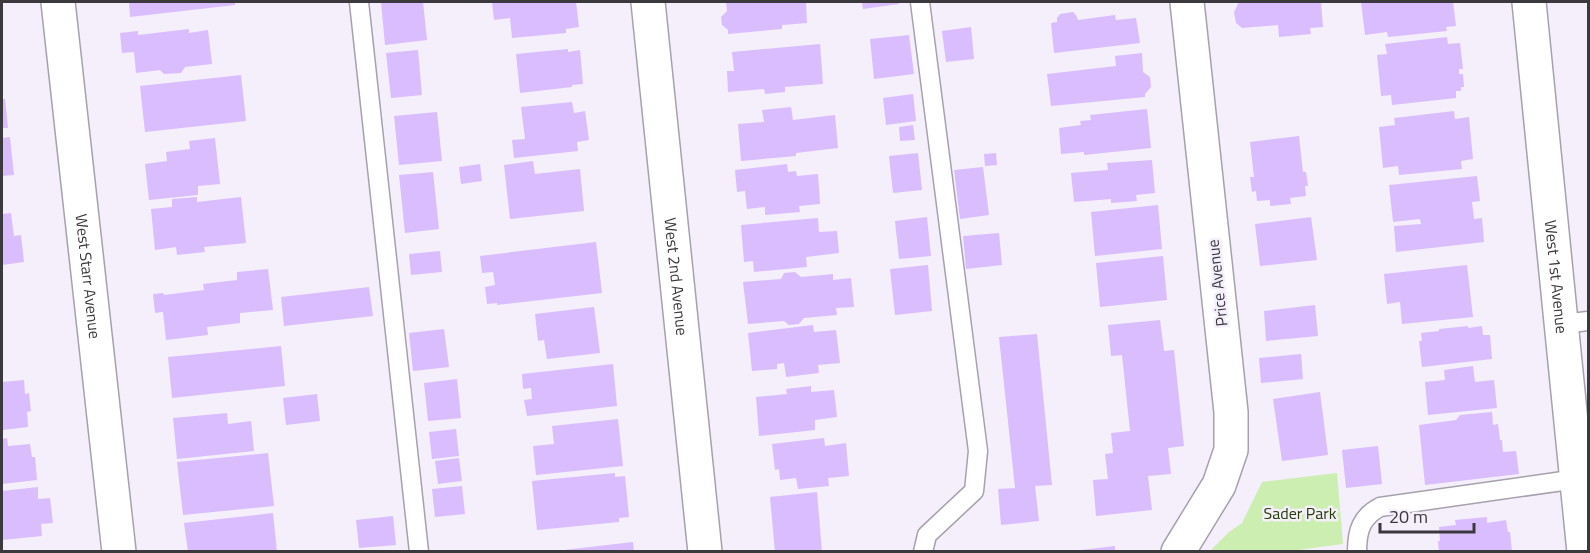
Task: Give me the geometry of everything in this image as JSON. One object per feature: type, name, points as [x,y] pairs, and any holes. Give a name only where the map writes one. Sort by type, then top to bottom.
[{"type":"street","name":"West Starr Avenue","points":[[58,2],[119,552]]},
{"type":"street","name":"West 2nd Avenue","points":[[648,2],[705,552]]},
{"type":"street","name":"Price Avenue","points":[[1178,552],[1219,485],[1231,450],[1231,412],[1187,2]]},
{"type":"street","name":"West 1st Avenue","points":[[1529,2],[1575,322],[1577,479],[1584,552]]},
{"type":"lane","points":[[359,2],[419,552]]},
{"type":"lane","points":[[920,2],[978,451],[974,491],[927,535],[923,552]]},
{"type":"lane","points":[[1357,552],[1358,534],[1363,521],[1371,512],[1380,507],[1577,479]]},
{"type":"green space","name":"Sader Park","points":[[1337,473],[1343,544],[1283,552],[1210,551],[1242,523],[1262,482]]},
{"type":"building","points":[[129,2],[235,2],[235,5],[130,17]]},
{"type":"building","points":[[381,2],[423,2],[427,40],[385,45]]},
{"type":"building","points":[[492,2],[576,2],[579,27],[566,29],[566,33],[512,38],[510,18],[494,20]]},
{"type":"building","points":[[726,2],[806,2],[807,23],[782,25],[782,29],[728,34],[728,30],[722,25],[721,17],[727,11]]},
{"type":"building","points":[[862,2],[899,2],[899,4],[863,9]]},
{"type":"building","points":[[1238,2],[1321,2],[1323,27],[1310,28],[1311,34],[1279,37],[1278,25],[1242,28],[1236,23],[1234,12]]},
{"type":"building","points":[[1361,2],[1453,2],[1456,26],[1446,27],[1447,31],[1388,37],[1387,32],[1365,35]]},
{"type":"building","points":[[1073,12],[1078,20],[1115,15],[1116,20],[1136,18],[1140,43],[1054,53],[1051,23],[1057,22],[1060,14]]},
{"type":"building","points":[[971,27],[974,59],[946,62],[942,31]]},
{"type":"building","points":[[189,29],[189,33],[208,30],[212,64],[185,67],[181,73],[164,74],[160,70],[136,73],[134,52],[122,53],[120,33],[138,31],[138,35]]},
{"type":"building","points":[[909,35],[914,74],[874,79],[870,39]]},
{"type":"building","points":[[1447,37],[1448,44],[1460,43],[1463,69],[1459,69],[1459,74],[1463,74],[1464,87],[1461,87],[1461,91],[1456,91],[1456,98],[1392,105],[1391,95],[1381,96],[1377,55],[1387,54],[1385,44]]},
{"type":"building","points":[[820,44],[823,84],[785,87],[785,92],[765,94],[764,89],[728,92],[727,71],[734,71],[732,52]]},
{"type":"building","points":[[568,49],[568,52],[580,50],[583,84],[520,93],[516,54]]},
{"type":"building","points":[[418,50],[422,95],[391,98],[386,53]]},
{"type":"building","points":[[1142,53],[1143,72],[1150,77],[1151,87],[1145,97],[1051,106],[1047,74],[1116,66],[1115,56]]},
{"type":"building","points":[[241,75],[246,121],[145,132],[140,86]]},
{"type":"building","points":[[913,94],[916,121],[886,125],[883,98]]},
{"type":"building","points":[[2,99],[5,99],[8,128],[2,128]]},
{"type":"building","points":[[572,102],[574,113],[585,111],[589,140],[577,142],[578,151],[514,158],[512,140],[525,139],[521,107]]},
{"type":"building","points":[[791,107],[793,120],[835,115],[838,148],[796,153],[796,156],[741,161],[738,124],[764,122],[762,110]]},
{"type":"building","points":[[1147,109],[1151,148],[1084,155],[1084,152],[1061,154],[1059,128],[1081,125],[1080,121],[1091,120],[1090,115]]},
{"type":"building","points":[[1454,111],[1455,119],[1469,117],[1473,159],[1461,161],[1462,169],[1399,175],[1398,166],[1383,168],[1379,127],[1395,125],[1394,118]]},
{"type":"building","points":[[437,112],[442,161],[399,165],[394,116]]},
{"type":"building","points":[[913,125],[915,140],[900,141],[899,127]]},
{"type":"building","points":[[1299,136],[1303,172],[1306,172],[1308,186],[1305,186],[1306,196],[1290,198],[1291,204],[1270,206],[1270,200],[1257,201],[1256,191],[1252,192],[1250,177],[1254,177],[1250,142]]},
{"type":"building","points":[[10,137],[14,175],[2,176],[2,138]]},
{"type":"building","points":[[215,138],[220,184],[198,186],[198,195],[149,200],[145,164],[167,161],[166,152],[190,149],[189,141]]},
{"type":"building","points":[[918,153],[922,190],[893,193],[889,156]]},
{"type":"building","points":[[996,153],[997,165],[985,166],[984,154]]},
{"type":"building","points":[[1152,160],[1155,193],[1136,195],[1137,201],[1111,203],[1111,199],[1074,202],[1071,173],[1108,170],[1107,163]]},
{"type":"building","points":[[533,161],[535,174],[580,169],[584,211],[510,219],[504,165]]},
{"type":"building","points":[[480,164],[482,181],[461,184],[459,167]]},
{"type":"building","points":[[787,164],[788,172],[796,171],[797,176],[818,174],[820,204],[799,206],[800,212],[765,215],[765,207],[747,209],[745,191],[737,192],[735,170]]},
{"type":"building","points":[[983,167],[989,215],[960,219],[954,170]]},
{"type":"building","points":[[433,172],[439,229],[405,233],[399,175]]},
{"type":"building","points":[[1477,176],[1480,201],[1472,202],[1474,219],[1482,218],[1484,242],[1396,252],[1394,226],[1421,224],[1420,219],[1393,222],[1389,185]]},
{"type":"building","points":[[197,197],[197,202],[241,197],[246,243],[204,247],[205,252],[177,255],[176,247],[155,250],[151,209],[172,207],[172,199]]},
{"type":"building","points":[[1158,205],[1162,249],[1095,256],[1091,212]]},
{"type":"building","points":[[11,213],[14,236],[21,235],[24,262],[2,265],[2,214]]},
{"type":"building","points":[[927,217],[931,256],[899,259],[895,221]]},
{"type":"building","points":[[1311,217],[1317,260],[1260,266],[1255,224]]},
{"type":"building","points":[[818,218],[819,232],[837,231],[839,253],[806,257],[807,267],[754,272],[753,261],[744,262],[741,225]]},
{"type":"building","points":[[999,233],[1002,265],[966,269],[963,236]]},
{"type":"building","points":[[596,242],[602,293],[497,305],[497,303],[487,304],[485,287],[495,285],[493,272],[482,273],[480,256]]},
{"type":"building","points":[[440,251],[442,272],[411,275],[409,254]]},
{"type":"building","points":[[1163,256],[1167,300],[1100,307],[1096,263]]},
{"type":"building","points":[[928,265],[932,311],[895,315],[890,269]]},
{"type":"building","points":[[1467,265],[1473,317],[1402,324],[1400,302],[1387,304],[1384,274]]},
{"type":"building","points":[[268,269],[273,310],[240,313],[240,323],[207,327],[208,335],[166,340],[163,312],[155,313],[153,294],[163,293],[164,295],[204,290],[203,284],[237,280],[237,272]]},
{"type":"building","points":[[795,272],[801,277],[833,274],[833,280],[851,278],[854,307],[836,308],[837,315],[804,318],[799,324],[789,325],[784,321],[748,324],[743,282],[781,279],[784,273]]},
{"type":"building","points":[[369,287],[373,316],[284,326],[281,297]]},
{"type":"building","points":[[1315,305],[1318,336],[1266,341],[1264,311]]},
{"type":"building","points":[[594,307],[600,353],[547,359],[544,340],[538,341],[535,314]]},
{"type":"building","points":[[1160,320],[1164,351],[1174,350],[1184,446],[1168,448],[1171,474],[1148,476],[1152,510],[1096,516],[1093,480],[1108,479],[1105,454],[1113,453],[1111,433],[1130,431],[1122,355],[1111,356],[1108,325]]},
{"type":"building","points":[[813,325],[814,332],[836,330],[840,363],[818,365],[819,373],[786,377],[784,363],[777,364],[777,369],[752,371],[748,333]]},
{"type":"building","points":[[1468,326],[1468,328],[1482,326],[1483,335],[1490,335],[1492,359],[1422,367],[1419,341],[1422,341],[1421,333]]},
{"type":"building","points":[[444,329],[449,367],[413,371],[409,333]]},
{"type":"building","points":[[1037,334],[1052,485],[1035,486],[1039,521],[1001,525],[998,489],[1015,488],[999,337]]},
{"type":"building","points":[[281,346],[285,386],[172,398],[168,357]]},
{"type":"building","points":[[1301,354],[1303,379],[1261,383],[1259,358]]},
{"type":"building","points":[[613,364],[617,406],[527,416],[524,400],[532,399],[531,388],[523,389],[522,374]]},
{"type":"building","points":[[1473,366],[1475,382],[1494,380],[1497,408],[1428,415],[1425,382],[1445,380],[1444,370]]},
{"type":"building","points":[[457,379],[461,418],[428,421],[424,383]]},
{"type":"building","points":[[24,380],[25,394],[29,393],[31,411],[27,412],[28,427],[2,430],[2,382]]},
{"type":"building","points":[[811,386],[811,392],[834,390],[837,417],[815,420],[815,430],[759,436],[756,397],[787,394],[786,389]]},
{"type":"building","points":[[1320,392],[1328,455],[1282,461],[1273,399]]},
{"type":"building","points":[[317,394],[320,421],[286,425],[283,398]]},
{"type":"building","points":[[1492,412],[1493,425],[1498,424],[1503,452],[1516,451],[1519,474],[1425,485],[1419,425],[1456,420],[1460,415]]},
{"type":"building","points":[[227,413],[228,424],[251,421],[254,451],[177,459],[173,418]]},
{"type":"building","points":[[618,419],[623,466],[536,475],[533,446],[554,444],[552,426]]},
{"type":"building","points":[[456,429],[459,456],[432,459],[429,432]]},
{"type":"building","points":[[7,438],[8,446],[30,444],[32,457],[35,457],[37,480],[2,484],[2,439]]},
{"type":"building","points":[[824,438],[825,446],[846,443],[849,476],[828,478],[829,486],[798,489],[796,478],[780,480],[779,469],[775,470],[772,444]]},
{"type":"building","points":[[1378,446],[1382,484],[1346,488],[1342,450]]},
{"type":"building","points":[[268,453],[274,506],[183,515],[177,462]]},
{"type":"building","points":[[459,458],[462,481],[438,484],[435,461]]},
{"type":"building","points":[[615,473],[615,477],[625,476],[629,517],[619,518],[619,522],[537,530],[532,481]]},
{"type":"building","points":[[462,486],[465,514],[435,517],[432,489]]},
{"type":"building","points":[[38,487],[38,499],[50,498],[53,523],[41,524],[42,536],[2,540],[2,491]]},
{"type":"building","points":[[817,492],[822,552],[775,552],[770,497]]},
{"type":"building","points":[[273,513],[277,552],[188,552],[184,523]]},
{"type":"building","points":[[393,516],[396,545],[359,548],[356,520]]},
{"type":"building","points":[[1487,517],[1487,523],[1506,520],[1512,552],[1439,552],[1439,527],[1456,525],[1455,520]]},
{"type":"building","points":[[633,542],[634,552],[564,552],[564,550]]},
{"type":"building","points":[[1115,546],[1115,552],[1081,552],[1081,550]]}]
